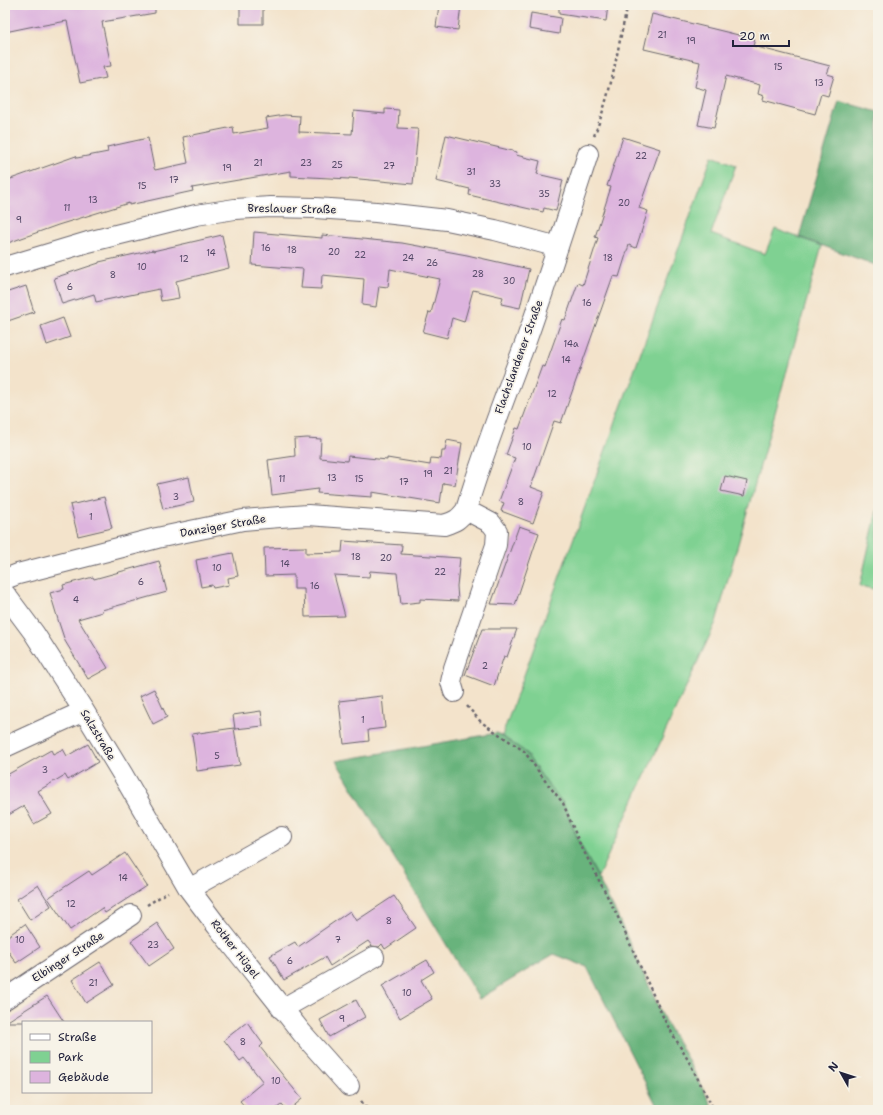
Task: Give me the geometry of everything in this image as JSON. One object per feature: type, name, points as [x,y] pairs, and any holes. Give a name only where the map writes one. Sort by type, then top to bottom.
[{"type":"street","name":"Flachslandener Straße","points":[[466,510],[489,440],[558,247],[588,154]]},
{"type":"street","name":"Breslauer Straße","points":[[5,267],[88,242],[196,215],[235,209],[271,207],[376,212],[446,220],[495,230],[558,247]]},
{"type":"street","name":"Danziger Straße","points":[[5,579],[18,574],[150,540],[242,520],[308,515],[444,525],[459,518],[466,510]]},
{"type":"street","points":[[454,692],[451,682],[454,668],[496,545],[497,532],[491,523],[466,510]]},
{"type":"street","name":"Salzstraße","points":[[5,594],[34,633],[84,711],[187,885]]},
{"type":"street","points":[[5,747],[84,711]]},
{"type":"street","points":[[187,885],[282,837]]},
{"type":"street","name":"Rother Hügel","points":[[187,885],[217,926],[302,1033],[349,1086]]},
{"type":"street","name":"Elbinger Straße","points":[[5,998],[131,915]]},
{"type":"street","points":[[282,1008],[374,957]]},
{"type":"path","points":[[588,154],[602,116],[613,75],[628,5]]},
{"type":"path","points":[[454,692],[481,722],[524,751],[563,803],[579,842],[616,913],[666,1021],[714,1110]]},
{"type":"path","points":[[131,915],[187,885]]},
{"type":"green space","points":[[839,101],[878,112],[878,266],[799,237]]},
{"type":"green space","points":[[712,156],[736,165],[711,234],[765,254],[775,229],[822,246],[716,622],[598,877],[579,842],[563,803],[524,751],[502,736]]},
{"type":"green space","points":[[878,506],[878,590],[860,586]]},
{"type":"green space","points":[[497,733],[524,751],[563,803],[579,842],[616,913],[665,1021],[688,1060],[714,1110],[659,1110],[587,967],[554,954],[479,999],[336,761]]},
{"type":"building","points":[[5,5],[155,5],[155,13],[102,22],[111,66],[103,67],[106,78],[80,83],[67,21],[5,32]]},
{"type":"building","points":[[240,5],[263,5],[263,24],[240,24]]},
{"type":"building","points":[[439,5],[461,5],[458,30],[436,27]]},
{"type":"building","points":[[559,5],[608,5],[606,21],[559,14]]},
{"type":"building","points":[[531,13],[561,18],[559,34],[529,29]]},
{"type":"building","points":[[652,14],[755,39],[753,46],[830,66],[827,74],[834,76],[828,96],[821,94],[815,114],[763,100],[764,96],[758,94],[760,85],[726,76],[714,128],[698,125],[706,90],[695,87],[700,62],[644,49]]},
{"type":"building","points":[[385,109],[399,110],[398,128],[418,129],[413,184],[349,178],[291,176],[291,171],[192,188],[193,191],[129,205],[129,203],[58,225],[5,244],[5,181],[76,156],[77,158],[108,152],[107,147],[148,138],[155,170],[188,163],[183,137],[233,127],[234,134],[268,128],[266,118],[285,115],[300,116],[299,132],[352,134],[354,111],[385,114]]},
{"type":"building","points":[[446,135],[517,152],[516,155],[540,161],[537,174],[563,180],[556,211],[544,208],[543,212],[469,195],[470,189],[436,181]]},
{"type":"building","points":[[623,137],[660,149],[639,208],[648,211],[636,248],[629,245],[619,277],[613,276],[561,423],[554,421],[531,487],[544,492],[533,523],[501,511],[504,503],[499,501],[515,458],[506,455],[516,428],[519,429],[542,366],[545,367],[562,319],[565,320],[578,283],[583,285],[598,238],[595,237],[611,187],[607,186]]},
{"type":"building","points":[[254,232],[322,238],[322,235],[402,243],[467,255],[529,269],[520,308],[501,304],[503,297],[473,290],[464,322],[452,318],[447,338],[423,332],[429,312],[431,313],[440,279],[390,269],[388,287],[379,286],[376,307],[362,305],[364,279],[322,275],[321,289],[301,288],[303,269],[252,265]]},
{"type":"building","points":[[222,235],[229,268],[176,281],[179,298],[161,301],[159,289],[96,302],[94,294],[62,304],[54,278],[99,262]]},
{"type":"building","points":[[26,286],[34,312],[5,322],[5,293]]},
{"type":"building","points":[[63,318],[70,337],[47,345],[41,326]]},
{"type":"building","points":[[294,439],[321,439],[320,458],[347,461],[348,456],[387,460],[387,458],[430,465],[431,458],[441,459],[442,451],[445,451],[447,440],[462,443],[455,485],[443,483],[440,503],[372,492],[372,497],[317,493],[318,489],[272,495],[268,460],[295,456]]},
{"type":"building","points":[[725,476],[747,481],[744,496],[721,491]]},
{"type":"building","points":[[189,477],[194,502],[163,509],[157,484]]},
{"type":"building","points":[[104,497],[112,528],[78,536],[70,505]]},
{"type":"building","points":[[519,526],[539,533],[515,605],[491,604]]},
{"type":"building","points":[[343,541],[402,545],[401,554],[460,558],[457,586],[458,601],[420,599],[420,602],[401,604],[397,573],[370,571],[369,577],[334,575],[345,616],[305,617],[304,589],[294,589],[294,575],[265,576],[264,548],[306,547],[306,553],[342,552]]},
{"type":"building","points":[[233,553],[238,576],[228,578],[229,585],[213,588],[212,585],[201,587],[196,560]]},
{"type":"building","points":[[159,561],[167,592],[102,610],[102,612],[78,619],[108,668],[88,679],[65,641],[50,593],[64,589],[63,585],[93,577],[94,579]]},
{"type":"building","points":[[482,629],[517,629],[507,657],[504,656],[494,686],[465,675]]},
{"type":"building","points":[[154,689],[167,717],[153,724],[140,696]]},
{"type":"building","points":[[382,696],[385,728],[368,730],[369,741],[344,744],[339,701]]},
{"type":"building","points":[[261,711],[263,726],[235,729],[233,715]]},
{"type":"building","points":[[234,728],[240,765],[197,771],[192,734]]},
{"type":"building","points":[[88,744],[98,762],[68,780],[65,775],[38,791],[52,814],[34,824],[24,806],[5,817],[5,776],[51,750],[53,754],[63,749],[67,756]]},
{"type":"building","points":[[125,853],[147,886],[105,913],[102,908],[70,930],[48,898],[89,871],[92,875]]},
{"type":"building","points":[[38,885],[51,906],[30,920],[17,899]]},
{"type":"building","points":[[394,896],[416,928],[385,949],[382,944],[379,947],[372,946],[368,941],[330,966],[325,957],[284,980],[270,956],[295,942],[298,947],[350,911],[356,921]]},
{"type":"building","points":[[157,923],[174,949],[149,966],[131,941]]},
{"type":"building","points":[[25,924],[40,947],[16,963],[5,946],[5,938]]},
{"type":"building","points":[[427,960],[434,972],[421,980],[432,999],[400,1018],[382,986]]},
{"type":"building","points":[[100,962],[114,985],[86,1003],[72,980]]},
{"type":"building","points":[[47,996],[63,1021],[22,1021],[6,1022]]},
{"type":"building","points":[[356,1000],[365,1017],[329,1037],[320,1020]]},
{"type":"building","points":[[247,1022],[263,1044],[260,1047],[302,1099],[289,1110],[287,1110],[282,1104],[275,1110],[248,1110],[240,1101],[263,1082],[244,1058],[240,1061],[224,1040]]}]
